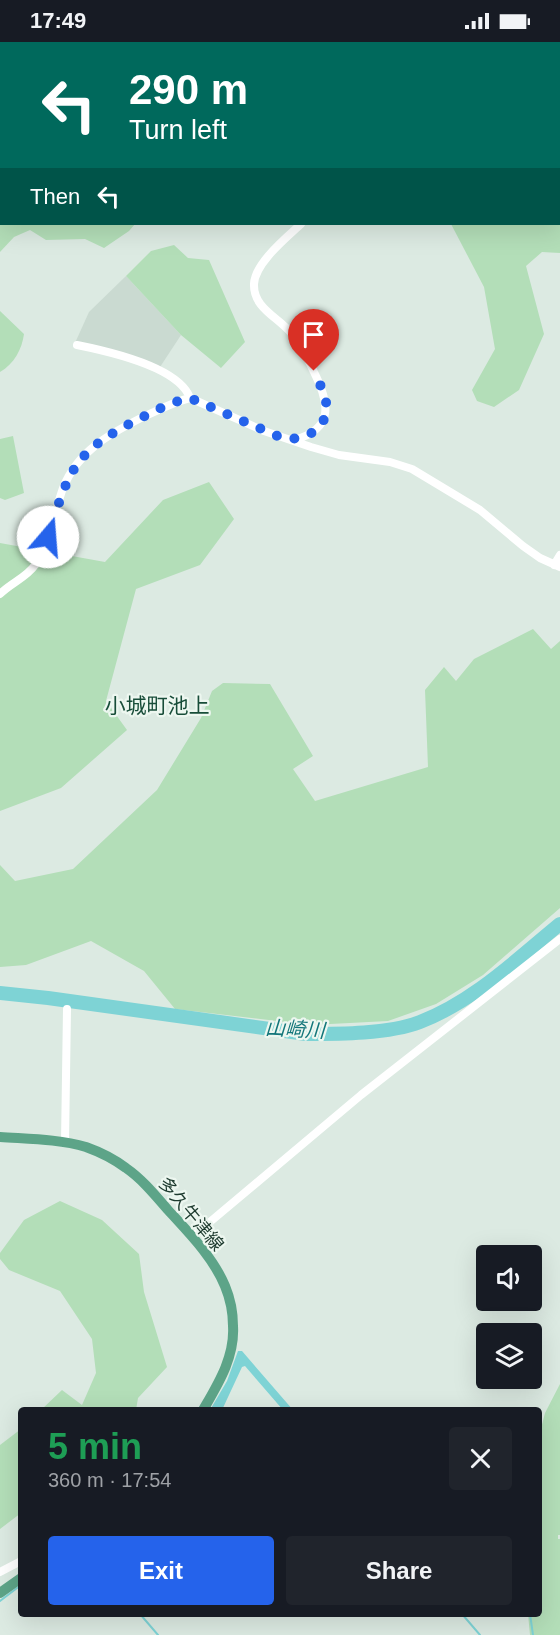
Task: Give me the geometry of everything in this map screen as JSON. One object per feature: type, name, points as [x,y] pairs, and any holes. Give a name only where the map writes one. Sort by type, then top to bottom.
[{"type":"main road","name":"多久牛津線","points":[[0,1137],[86,1147],[126,1167],[143,1182],[211,1261],[225,1286],[233,1326],[228,1358],[221,1378],[205,1407]]},
{"type":"main road","points":[[0,1593],[18,1580]]},
{"type":"street","points":[[293,440],[307,436],[320,425],[326,411],[324,394],[305,354],[293,336],[256,299],[254,281],[265,260],[300,225]]},
{"type":"street","points":[[77,345],[99,350],[164,373],[183,386],[190,398],[264,431],[339,455],[390,462],[412,469],[480,510],[523,546],[557,566],[560,555]]},
{"type":"street","points":[[0,594],[34,567],[48,537],[68,478],[80,459],[113,432],[170,404],[190,398]]},
{"type":"street","points":[[192,1237],[446,1026],[560,939]]},
{"type":"street","points":[[65,1143],[67,1009]]},
{"type":"street","points":[[0,1572],[18,1563]]},
{"type":"shaded area","points":[[126,276],[181,335],[160,367],[75,343],[89,312]]},
{"type":"green space","points":[[0,225],[134,225],[104,248],[85,239],[46,240],[30,230],[14,237],[0,252]]},
{"type":"green space","points":[[452,225],[560,225],[560,253],[542,252],[526,266],[544,334],[519,390],[494,407],[477,401],[472,390],[495,349],[484,287]]},
{"type":"green space","points":[[174,245],[188,258],[209,260],[245,342],[221,368],[181,335],[126,276],[151,251]]},
{"type":"green space","points":[[0,311],[24,334],[16,356],[0,372]]},
{"type":"green space","points":[[13,436],[24,493],[5,500],[0,498],[0,439]]},
{"type":"green space","points":[[209,482],[234,519],[200,565],[136,589],[106,701],[127,730],[61,788],[0,811],[0,543],[105,562],[163,500]]},
{"type":"green space","points":[[533,629],[551,649],[560,641],[560,908],[483,975],[436,1004],[388,1021],[311,1025],[175,1009],[144,971],[91,941],[26,965],[0,967],[0,865],[15,881],[73,869],[157,790],[201,718],[212,691],[223,683],[270,684],[313,756],[293,769],[315,801],[428,767],[425,690],[444,667],[456,681],[474,659]]},
{"type":"green space","points":[[60,1201],[102,1220],[139,1254],[144,1292],[167,1367],[138,1398],[136,1407],[44,1407],[62,1390],[82,1405],[96,1373],[92,1339],[60,1291],[9,1270],[0,1259],[0,1253],[24,1220]]},
{"type":"green space","points":[[560,1384],[560,1535],[558,1539],[560,1539],[560,1635],[530,1635],[528,1617],[542,1617],[542,1424],[545,1413]]},
{"type":"green space","points":[[18,1431],[18,1515],[0,1529],[0,1445]]},
{"type":"water","points":[[238,1351],[242,1351],[290,1407],[280,1407],[245,1366],[242,1367],[223,1407],[212,1407],[227,1381]]},
{"type":"waterway","name":"山崎川","points":[[0,993],[306,1034],[379,1031],[420,1022],[458,1003],[494,979],[560,924]]},
{"type":"waterway","points":[[0,1601],[18,1587]]},
{"type":"waterway","points":[[143,1617],[158,1635]]},
{"type":"waterway","points":[[465,1617],[480,1635]]},
{"type":"waterway","points":[[530,1617],[533,1635]]},
{"type":"district","name":"小城町池上","points":[[157,706]]},
{"type":"route","points":[[48,537],[68,478],[80,459],[100,440],[170,404],[190,398],[282,438],[293,440],[307,436],[320,425],[326,411],[324,394],[314,371]]}]
